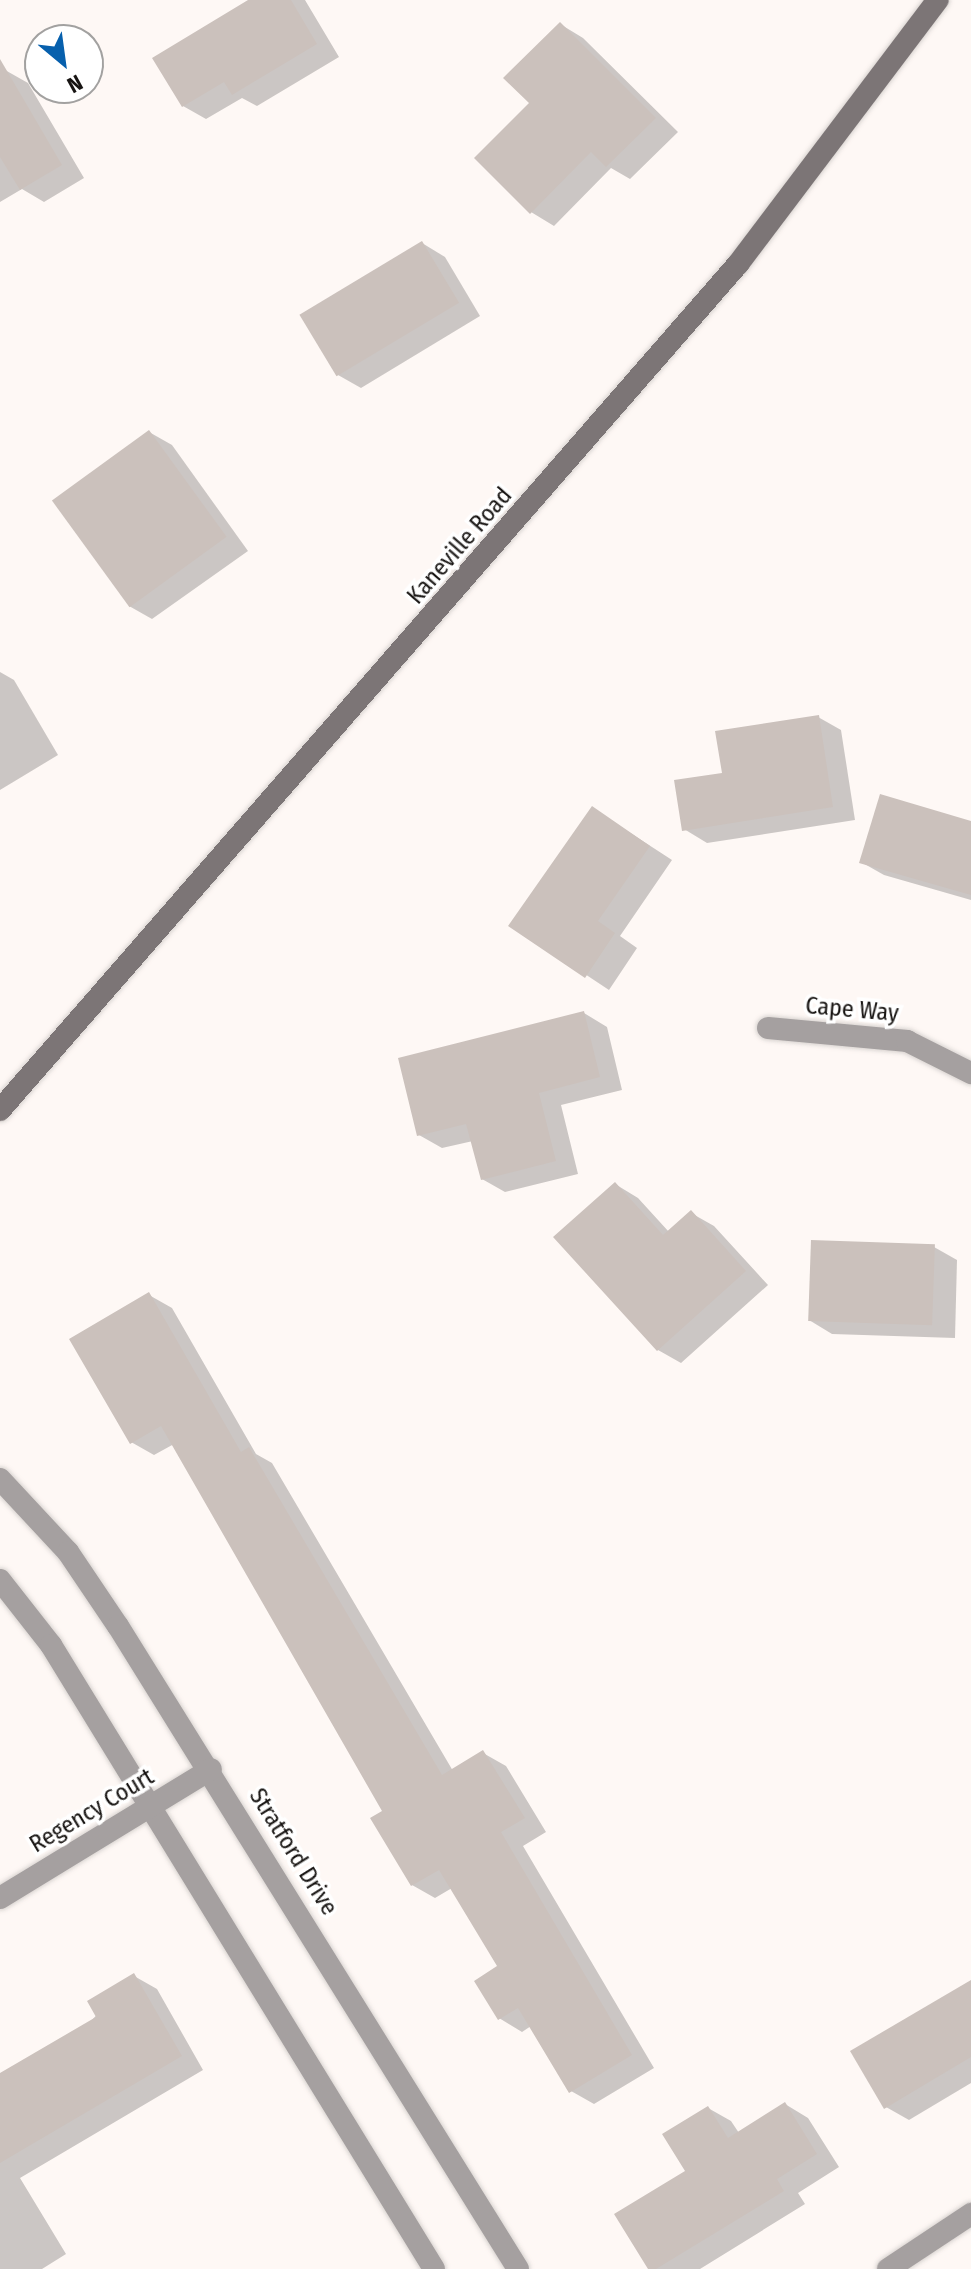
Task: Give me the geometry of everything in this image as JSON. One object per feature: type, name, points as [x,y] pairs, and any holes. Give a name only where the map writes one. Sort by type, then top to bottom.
[{"type":"main road","name":"Kaneville Road","points":[[0,1110],[738,264],[938,0]]},
{"type":"street","name":"Cape Way","points":[[768,1028],[907,1041],[971,1073]]},
{"type":"street","name":"Stratford Drive","points":[[0,1479],[68,1552],[211,1769],[518,2269]]},
{"type":"street","points":[[0,1580],[51,1645],[434,2269]]},
{"type":"street","name":"Regency Court","points":[[0,1898],[211,1769]]},
{"type":"street","points":[[888,2269],[971,2214]]},
{"type":"building","points":[[248,0],[291,0],[317,44],[232,95],[224,82],[182,107],[152,58]]},
{"type":"building","points":[[560,22],[656,118],[606,167],[591,152],[530,214],[474,158],[529,103],[503,78]]},
{"type":"building","points":[[0,59],[62,165],[20,190],[0,157]]},
{"type":"building","points":[[422,241],[459,303],[337,376],[299,315]]},
{"type":"building","points":[[149,430],[227,537],[130,607],[52,501]]},
{"type":"building","points":[[819,715],[833,807],[682,831],[674,780],[722,773],[715,731]]},
{"type":"building","points":[[880,794],[971,821],[971,895],[859,863]]},
{"type":"building","points":[[592,806],[650,846],[598,921],[615,933],[585,978],[508,926]]},
{"type":"building","points":[[584,1011],[600,1077],[539,1093],[556,1161],[481,1180],[466,1124],[417,1136],[398,1058]]},
{"type":"building","points":[[615,1182],[663,1235],[691,1210],[746,1271],[657,1351],[553,1237]]},
{"type":"building","points":[[811,1240],[935,1244],[932,1325],[808,1321]]},
{"type":"building","points":[[149,1292],[241,1452],[249,1447],[442,1775],[483,1750],[525,1818],[501,1832],[632,2055],[569,2093],[518,2008],[498,2020],[474,1981],[497,1966],[439,1870],[411,1886],[370,1818],[382,1811],[161,1426],[130,1444],[69,1339]]},
{"type":"building","points":[[134,1973],[182,2056],[0,2163],[0,2073],[96,2017],[87,2001]]},
{"type":"building","points":[[971,1980],[971,2057],[884,2109],[850,2051]]},
{"type":"building","points":[[785,2102],[817,2154],[777,2179],[784,2191],[656,2269],[648,2269],[614,2214],[685,2171],[662,2134],[708,2106],[728,2138]]}]
